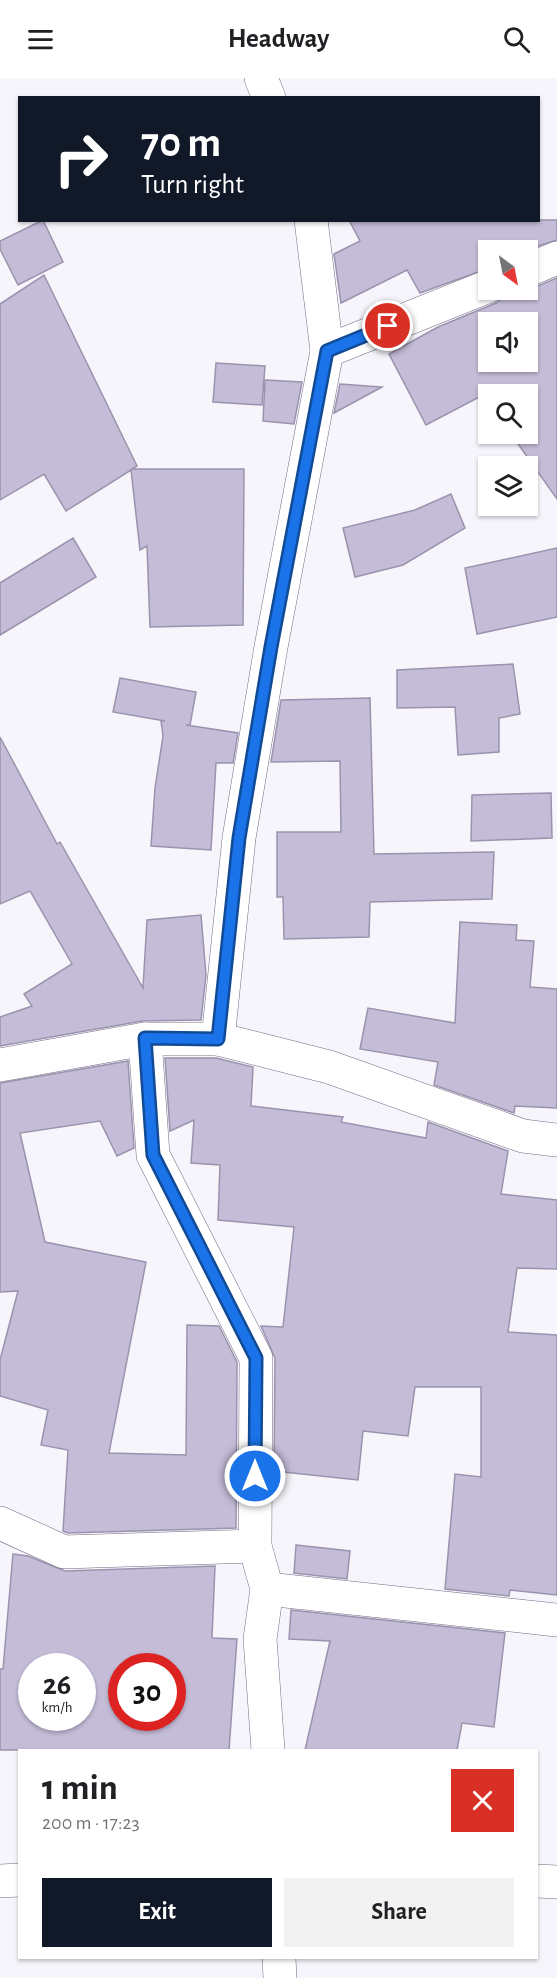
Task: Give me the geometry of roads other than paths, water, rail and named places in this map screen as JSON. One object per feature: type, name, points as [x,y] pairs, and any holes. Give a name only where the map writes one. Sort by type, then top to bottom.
[{"type":"street","points":[[261,78],[268,96]]},
{"type":"street","points":[[218,1039],[239,838],[271,647],[327,351],[311,222]]},
{"type":"street","points":[[538,266],[557,258]]},
{"type":"street","points":[[327,351],[478,290]]},
{"type":"street","points":[[145,1038],[153,1155],[256,1358],[255,1546],[267,1589],[260,1640],[268,1749]]},
{"type":"street","points":[[0,1065],[145,1038],[218,1039],[329,1067],[523,1136],[557,1140]]},
{"type":"street","points":[[0,1522],[64,1552],[255,1546]]},
{"type":"street","points":[[267,1589],[557,1620]]},
{"type":"street","points":[[0,1881],[18,1880]]},
{"type":"street","points":[[538,1881],[557,1882]]},
{"type":"street","points":[[279,1959],[280,1978]]}]
